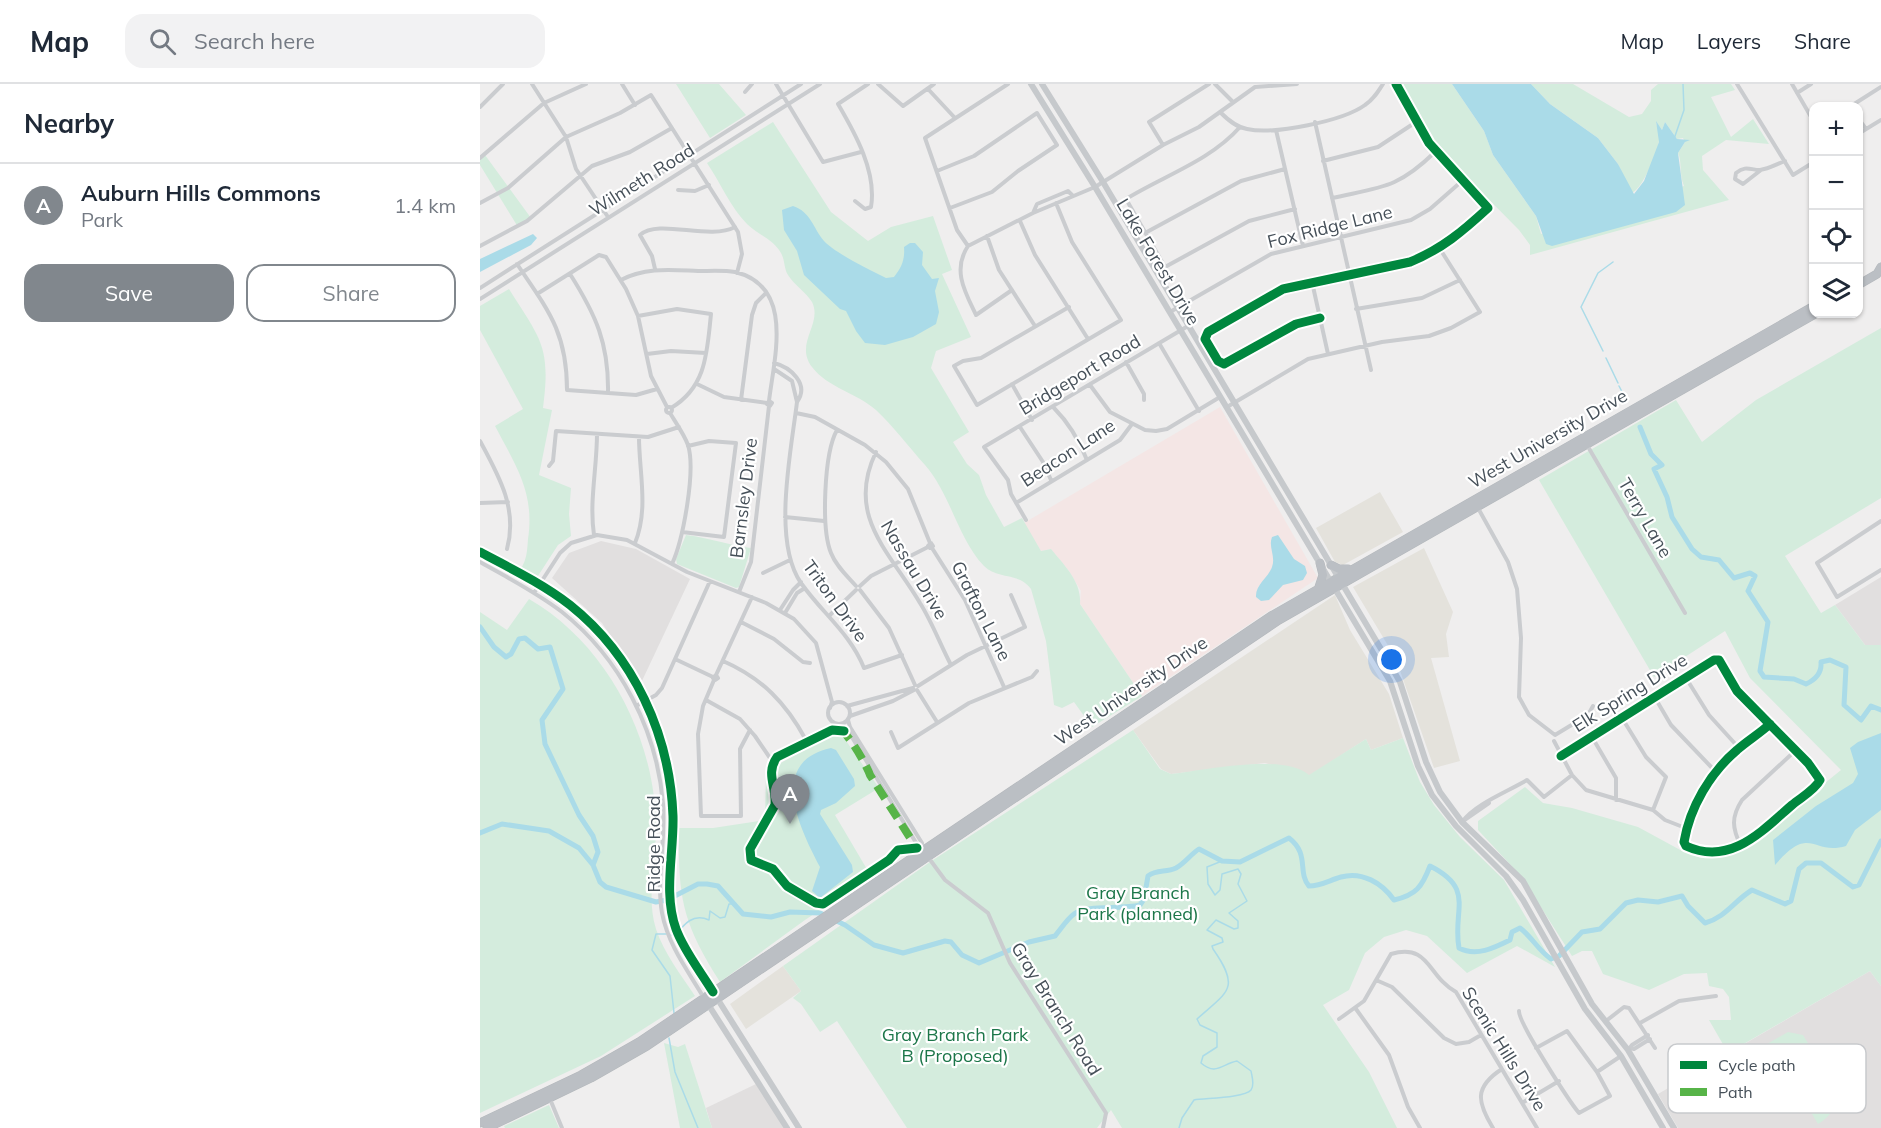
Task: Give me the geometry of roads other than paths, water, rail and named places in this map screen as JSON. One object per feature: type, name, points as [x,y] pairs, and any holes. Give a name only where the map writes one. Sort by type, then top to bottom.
[{"type":"highway","points":[[1863,277],[1881,268]]},
{"type":"highway","points":[[1863,284],[1877,274],[1881,268]]},
{"type":"highway","points":[[1863,285],[1881,276]]},
{"type":"highway","name":"West University Drive","points":[[925,853],[1340,579],[1586,440],[1809,309]]},
{"type":"highway","name":"West University Drive","points":[[1784,326],[1809,316]]},
{"type":"highway","name":"West University Drive","points":[[1340,579],[1352,568],[1402,544]]},
{"type":"highway","points":[[1319,587],[1323,575],[1320,563]]},
{"type":"highway","points":[[1331,565],[1340,570],[1352,568]]},
{"type":"highway","name":"West University Drive","points":[[480,1123],[602,1064],[706,1001],[1271,616],[1319,587],[1332,584]]},
{"type":"highway","points":[[1119,727],[1123,721],[1163,694],[1164,688]]},
{"type":"highway","name":"West University Drive","points":[[487,1128],[550,1099],[636,1053],[706,1001]]},
{"type":"highway","points":[[550,1099],[552,1092],[588,1075],[602,1064]]},
{"type":"main road","name":"Lake Forest Drive","points":[[1031,84],[1374,653],[1390,681],[1423,776],[1432,795],[1459,824]]},
{"type":"main road","name":"Lake Forest Drive","points":[[1042,84],[1235,402],[1400,682],[1436,783],[1459,824]]},
{"type":"main road","points":[[1374,653],[1381,649]]},
{"type":"main road","points":[[1403,717],[1411,714]]},
{"type":"main road","points":[[1459,824],[1506,876],[1523,900],[1585,1009],[1622,1056],[1663,1128]]},
{"type":"main road","points":[[1459,824],[1512,868],[1534,901],[1578,979],[1606,1021],[1630,1049],[1674,1128]]},
{"type":"main road","points":[[715,995],[799,1128]]},
{"type":"main road","points":[[706,1001],[787,1128]]},
{"type":"main road","points":[[1622,1056],[1630,1049]]},
{"type":"main road","points":[[751,1071],[760,1066]]},
{"type":"street","points":[[480,107],[503,84]]},
{"type":"street","points":[[532,84],[566,137],[580,174],[608,217]]},
{"type":"street","points":[[480,158],[544,103],[586,84]]},
{"type":"street","points":[[622,84],[635,105]]},
{"type":"street","points":[[745,92],[752,84]]},
{"type":"street","points":[[776,84],[813,146],[826,163],[861,152]]},
{"type":"street","name":"Wilmeth Road","points":[[480,288],[801,84]]},
{"type":"street","name":"Wilmeth Road","points":[[480,298],[820,84]]},
{"type":"street","points":[[855,201],[865,209],[871,207],[872,180],[852,128],[838,104],[868,84]]},
{"type":"street","points":[[878,84],[903,106],[934,84]]},
{"type":"street","points":[[968,246],[957,230],[926,142],[927,135],[1008,84]]},
{"type":"street","points":[[1163,145],[1149,122],[1209,84]]},
{"type":"street","points":[[1215,84],[1232,101]]},
{"type":"street","points":[[1012,290],[976,315],[960,272],[963,255],[968,246],[1033,213],[1095,187],[1163,145],[1199,127],[1232,101],[1255,87],[1297,84]]},
{"type":"street","points":[[1220,112],[1240,127],[1276,130],[1356,111],[1371,100],[1383,84]]},
{"type":"street","points":[[1320,318],[1296,324],[1224,364],[1218,361],[1205,339],[1208,332],[1277,291],[1348,273],[1410,262],[1440,249],[1488,208],[1435,152],[1396,84]]},
{"type":"street","points":[[1737,84],[1792,175],[1809,165]]},
{"type":"street","points":[[1792,84],[1809,113]]},
{"type":"street","points":[[1797,93],[1811,84]]},
{"type":"street","points":[[1857,102],[1881,87]]},
{"type":"street","points":[[928,89],[955,118]]},
{"type":"street","points":[[480,203],[508,188],[566,137],[635,105],[651,95],[735,227],[742,250],[737,273]]},
{"type":"street","points":[[937,171],[974,156],[1037,113],[1057,145],[992,192],[950,208]]},
{"type":"street","points":[[1863,131],[1881,120]]},
{"type":"street","points":[[1315,122],[1371,370]]},
{"type":"street","points":[[1323,161],[1378,147],[1416,122]]},
{"type":"street","points":[[1863,125],[1866,129]]},
{"type":"street","points":[[1240,127],[1215,149],[1126,199],[1165,267],[1249,221],[1294,209]]},
{"type":"street","points":[[480,246],[527,221],[580,174],[599,163],[647,143],[672,128]]},
{"type":"street","points":[[1276,130],[1303,246]]},
{"type":"street","points":[[1332,198],[1398,183],[1435,152]]},
{"type":"street","points":[[1761,170],[1741,169],[1736,173],[1735,179],[1739,184],[1743,184],[1761,170],[1785,161]]},
{"type":"street","points":[[1145,233],[1232,184],[1286,169]]},
{"type":"street","name":"Fox Ridge Lane","points":[[1170,312],[1271,254],[1416,218],[1438,203],[1462,181]]},
{"type":"street","points":[[678,190],[695,191],[709,185]]},
{"type":"street","points":[[1033,213],[1037,204],[1068,191],[1073,196]]},
{"type":"street","points":[[1056,203],[1072,242],[1121,320],[977,405],[954,366],[963,361],[981,358],[1069,307]]},
{"type":"street","points":[[1020,221],[1035,255],[1088,339]]},
{"type":"street","points":[[655,269],[652,256],[640,235],[656,230],[718,232],[735,227]]},
{"type":"street","points":[[987,236],[999,270],[1035,327]]},
{"type":"street","points":[[1227,406],[1308,359],[1365,345],[1429,336],[1451,328],[1480,312],[1440,249]]},
{"type":"street","points":[[537,294],[603,254],[621,280],[638,316],[657,389],[688,446],[690,468],[682,532],[672,564]]},
{"type":"street","points":[[517,264],[555,323],[564,348],[567,390],[636,395],[657,389]]},
{"type":"street","points":[[621,280],[655,269],[737,273],[753,280],[766,293],[756,303],[752,315],[741,399]]},
{"type":"street","points":[[570,274],[593,311],[605,343],[608,393]]},
{"type":"street","points":[[1356,309],[1422,298],[1460,280]]},
{"type":"street","points":[[1312,282],[1328,354]]},
{"type":"street","name":"Barnsley Drive","points":[[739,592],[751,562],[774,366],[777,319],[774,306],[766,293]]},
{"type":"street","points":[[638,316],[677,309],[711,314],[706,353],[697,384],[685,398],[669,409]]},
{"type":"street","name":"Bridgeport Road","points":[[1016,503],[1008,480],[984,447],[1053,408],[1060,401],[1188,325]]},
{"type":"street","points":[[1159,343],[1199,411]]},
{"type":"street","points":[[647,354],[672,351],[706,353]]},
{"type":"street","points":[[1126,362],[1144,394],[1144,400]]},
{"type":"street","points":[[774,366],[790,370],[799,382],[794,385],[788,376],[774,366]]},
{"type":"street","name":"Triton Drive","points":[[797,402],[801,394],[799,382]]},
{"type":"street","points":[[697,384],[721,396],[768,403]]},
{"type":"street","points":[[1012,384],[1032,420]]},
{"type":"street","name":"Triton Drive","points":[[794,385],[797,402],[784,536],[790,560],[801,582],[852,643],[864,668],[902,655]]},
{"type":"street","points":[[1090,385],[1101,404],[1110,412],[1145,430],[1156,432],[1167,429],[1221,397]]},
{"type":"street","points":[[1053,408],[1065,419],[1081,445],[1087,460]]},
{"type":"street","name":"Grafton Lane","points":[[796,413],[815,417],[876,452],[908,489],[930,546],[962,594],[1004,687]]},
{"type":"street","name":"Beacon Lane","points":[[1016,503],[1120,440],[1132,423]]},
{"type":"street","points":[[1020,427],[1052,480]]},
{"type":"street","points":[[549,466],[553,461],[555,434],[560,431],[639,437],[658,436],[679,428]]},
{"type":"street","points":[[837,430],[830,447],[824,522],[832,556],[885,622],[916,688],[937,722]]},
{"type":"street","points":[[594,535],[591,510],[597,474],[597,434]]},
{"type":"street","points":[[635,543],[640,530],[643,494],[639,437]]},
{"type":"street","name":"Terry Lane","points":[[1586,440],[1685,613]]},
{"type":"street","points":[[480,441],[508,502],[512,522],[507,549]]},
{"type":"street","points":[[682,532],[723,537],[736,443],[709,441],[688,446]]},
{"type":"street","name":"Nassau Drive","points":[[876,452],[867,477],[867,508],[873,529],[893,565],[925,610],[951,665]]},
{"type":"street","points":[[480,503],[508,502]]},
{"type":"street","points":[[1475,502],[1508,562],[1517,589],[1521,638],[1518,690],[1521,704],[1529,715],[1551,734],[1566,730],[1588,715],[1593,706]]},
{"type":"street","points":[[1016,503],[1026,520]]},
{"type":"street","points":[[785,517],[824,522]]},
{"type":"street","points":[[1881,521],[1817,563],[1837,597],[1881,570]]},
{"type":"street","points":[[534,593],[566,547],[594,535],[619,538],[635,543],[672,564],[780,610],[803,627],[816,643],[832,702],[831,720],[822,732]]},
{"type":"street","points":[[830,615],[858,588],[893,565],[930,546]]},
{"type":"street","name":"Ridge Road","points":[[480,552],[540,584],[570,606],[601,634],[621,660],[645,701],[657,727],[669,775],[673,814],[671,910],[683,944],[715,995]]},
{"type":"street","points":[[763,573],[790,560]]},
{"type":"street","name":"Ridge Road","points":[[480,562],[534,593],[567,616],[595,645],[621,679],[636,706],[647,731],[660,786],[664,826],[662,910],[674,948],[706,1001]]},
{"type":"street","points":[[636,706],[660,690],[710,581]]},
{"type":"street","points":[[780,610],[801,582]]},
{"type":"street","points":[[785,613],[795,597],[805,587]]},
{"type":"street","points":[[790,594],[795,597]]},
{"type":"street","points":[[706,700],[734,714],[750,730],[770,758],[849,718],[887,703],[916,688],[951,665],[1025,627],[1011,595]]},
{"type":"street","points":[[750,730],[740,749],[741,816],[701,816],[697,742],[706,700],[752,597]]},
{"type":"street","points":[[741,622],[768,636],[803,662],[810,663]]},
{"type":"street","points":[[675,659],[715,677]]},
{"type":"street","name":"Elk Spring Drive","points":[[1561,756],[1654,696],[1717,659],[1732,684],[1770,724]]},
{"type":"street","points":[[723,661],[751,675],[774,693],[794,717],[806,740]]},
{"type":"street","points":[[891,732],[898,748],[974,700],[1032,677],[1037,671]]},
{"type":"street","points":[[1686,678],[1709,715],[1739,748]]},
{"type":"street","points":[[829,690],[847,706],[884,694],[916,688]]},
{"type":"street","points":[[884,694],[887,703]]},
{"type":"street","points":[[1654,696],[1678,734],[1715,771]]},
{"type":"street","points":[[830,708],[842,703]]},
{"type":"street","points":[[847,706],[850,727],[922,843],[925,853]]},
{"type":"street","points":[[1622,718],[1646,757],[1666,777],[1653,810]]},
{"type":"street","points":[[831,720],[847,729],[918,846],[925,853]]},
{"type":"street","points":[[1770,724],[1796,750],[1820,780],[1752,840],[1741,846],[1719,852],[1700,851],[1684,844],[1702,793],[1715,771],[1739,748],[1770,724]]},
{"type":"street","points":[[1592,737],[1616,778],[1616,800]]},
{"type":"street","points":[[1554,741],[1572,775],[1586,790],[1653,810],[1665,820],[1688,829]]},
{"type":"street","points":[[1741,846],[1733,824],[1737,808],[1796,750]]},
{"type":"street","points":[[1459,824],[1527,780],[1544,797],[1572,775]]},
{"type":"street","name":"Gray Branch Road","points":[[925,853],[945,880],[988,913],[994,922],[998,942],[1010,963],[1104,1110],[1107,1119],[1103,1128]]},
{"type":"street","name":"Scenic Hills Drive","points":[[1375,980],[1391,954],[1414,951],[1423,956],[1443,985],[1456,992],[1537,1128]]},
{"type":"street","points":[[1339,1019],[1356,1009],[1375,980],[1392,987],[1450,1041],[1456,1044],[1469,1042],[1481,1035]]},
{"type":"street","points":[[1640,1023],[1679,1001],[1716,996]]},
{"type":"street","points":[[1606,1021],[1624,1007],[1629,1008],[1655,1048]]},
{"type":"street","points":[[1356,1009],[1389,1055],[1408,1107],[1420,1128]]},
{"type":"street","points":[[1519,1011],[1518,1017],[1536,1048],[1579,1113],[1610,1096],[1597,1072],[1567,1031],[1536,1048]]},
{"type":"street","points":[[1630,1049],[1634,1050],[1649,1037]]},
{"type":"street","points":[[1597,1072],[1622,1056]]},
{"type":"street","points":[[1493,1128],[1481,1107],[1481,1095],[1484,1084],[1502,1069]]},
{"type":"street","points":[[1522,1103],[1559,1081]]},
{"type":"street","points":[[550,1099],[562,1128]]},
{"type":"water","points":[[1452,84],[1531,84],[1550,104],[1598,138],[1618,164],[1634,194],[1644,181],[1659,142],[1656,121],[1662,130],[1665,122],[1677,139],[1690,140],[1685,142],[1678,153],[1685,205],[1676,212],[1552,246],[1546,244],[1536,216],[1493,155],[1484,131]]},
{"type":"water","points":[[793,206],[808,216],[829,246],[886,278],[894,277],[899,270],[904,247],[915,243],[923,252],[922,265],[932,279],[939,278],[935,291],[939,312],[936,324],[913,337],[885,345],[865,343],[846,311],[840,309],[804,275],[797,251],[784,230],[782,210]]},
{"type":"water","points":[[533,234],[537,238],[531,245],[480,272],[480,259]]},
{"type":"water","points":[[1278,535],[1294,559],[1305,566],[1307,573],[1303,580],[1283,585],[1269,600],[1261,601],[1256,597],[1256,593],[1272,567],[1271,541],[1272,537]]},
{"type":"water","points":[[1881,733],[1881,810],[1855,830],[1846,846],[1835,848],[1804,843],[1796,846],[1775,865],[1773,840],[1816,806],[1853,783],[1858,774],[1850,748],[1858,742]]},
{"type":"water","points":[[831,748],[836,750],[854,779],[855,786],[836,803],[821,810],[820,814],[852,865],[853,872],[820,898],[812,891],[820,867],[798,817],[794,799],[794,782],[799,767],[811,756]]},
{"type":"waterway","points":[[1674,139],[1684,110],[1683,84]]},
{"type":"waterway","points":[[1603,351],[1581,307],[1598,273],[1613,262]]},
{"type":"waterway","points":[[1606,358],[1618,383]]},
{"type":"waterway","points":[[1619,386],[1627,401]]},
{"type":"waterway","points":[[1640,427],[1651,454],[1662,465],[1654,469],[1667,497],[1672,517],[1692,549],[1701,557],[1719,560],[1734,578],[1750,573],[1755,576],[1748,591],[1768,622],[1760,671],[1764,677],[1794,679],[1806,684],[1817,676],[1821,662],[1830,660],[1846,667],[1844,705],[1861,720],[1871,706],[1881,710]]},
{"type":"waterway","points":[[480,627],[494,647],[506,657],[511,654],[519,639],[525,638],[538,649],[550,647],[563,689],[542,720],[545,744],[579,815],[593,836],[598,852],[593,865]]},
{"type":"waterway","points":[[480,833],[502,824],[549,831],[579,848],[593,865],[600,882],[606,887],[656,902],[667,900],[698,884],[718,886],[743,914],[771,917],[790,912],[820,913],[845,925],[874,945],[903,953],[945,941],[951,942],[962,955],[979,963],[1029,942],[1055,936],[1069,919],[1080,911],[1140,905],[1144,899],[1148,876],[1155,872],[1176,868],[1199,849],[1222,861],[1240,862],[1289,838],[1299,850],[1304,875],[1309,886],[1341,877],[1364,877],[1384,888],[1394,900],[1413,893],[1424,879],[1430,866],[1453,883],[1458,892],[1459,948],[1472,952],[1491,948],[1510,940],[1512,932],[1520,928],[1551,959],[1559,956],[1582,932],[1600,929],[1626,903],[1638,900],[1658,902],[1682,896],[1688,906],[1705,923],[1719,917],[1752,890],[1785,904],[1791,901],[1799,869],[1806,863],[1821,863],[1853,887],[1859,885],[1881,841]]},
{"type":"waterway","points":[[1179,1128],[1182,1118],[1194,1100],[1241,1095],[1247,1093],[1253,1086],[1251,1071],[1237,1061],[1215,1069],[1201,1063],[1203,1056],[1217,1047],[1217,1033],[1200,1025],[1197,1019],[1223,995],[1228,981],[1222,962],[1212,946],[1223,942],[1222,938],[1207,930],[1216,920],[1234,929],[1238,928],[1238,921],[1229,913],[1247,901],[1238,884],[1241,874],[1238,869],[1222,874],[1220,890],[1215,895],[1208,884],[1207,867],[1222,861]]},
{"type":"waterway","points":[[671,935],[676,935],[694,919],[709,920],[710,911],[720,918],[725,917],[729,904],[733,904]]},
{"type":"waterway","points":[[666,934],[656,934],[652,950],[670,976],[674,1013]]},
{"type":"waterway","points":[[669,1038],[675,1072],[698,1128]]},
{"type":"place","name":"Auburn Hills Commons","points":[[790,824]]},
{"type":"park label","name":"Gray Branch Park (planned)","points":[[1138,903]]},
{"type":"park label","name":"Gray Branch Park B (Proposed)","points":[[955,1045]]}]
